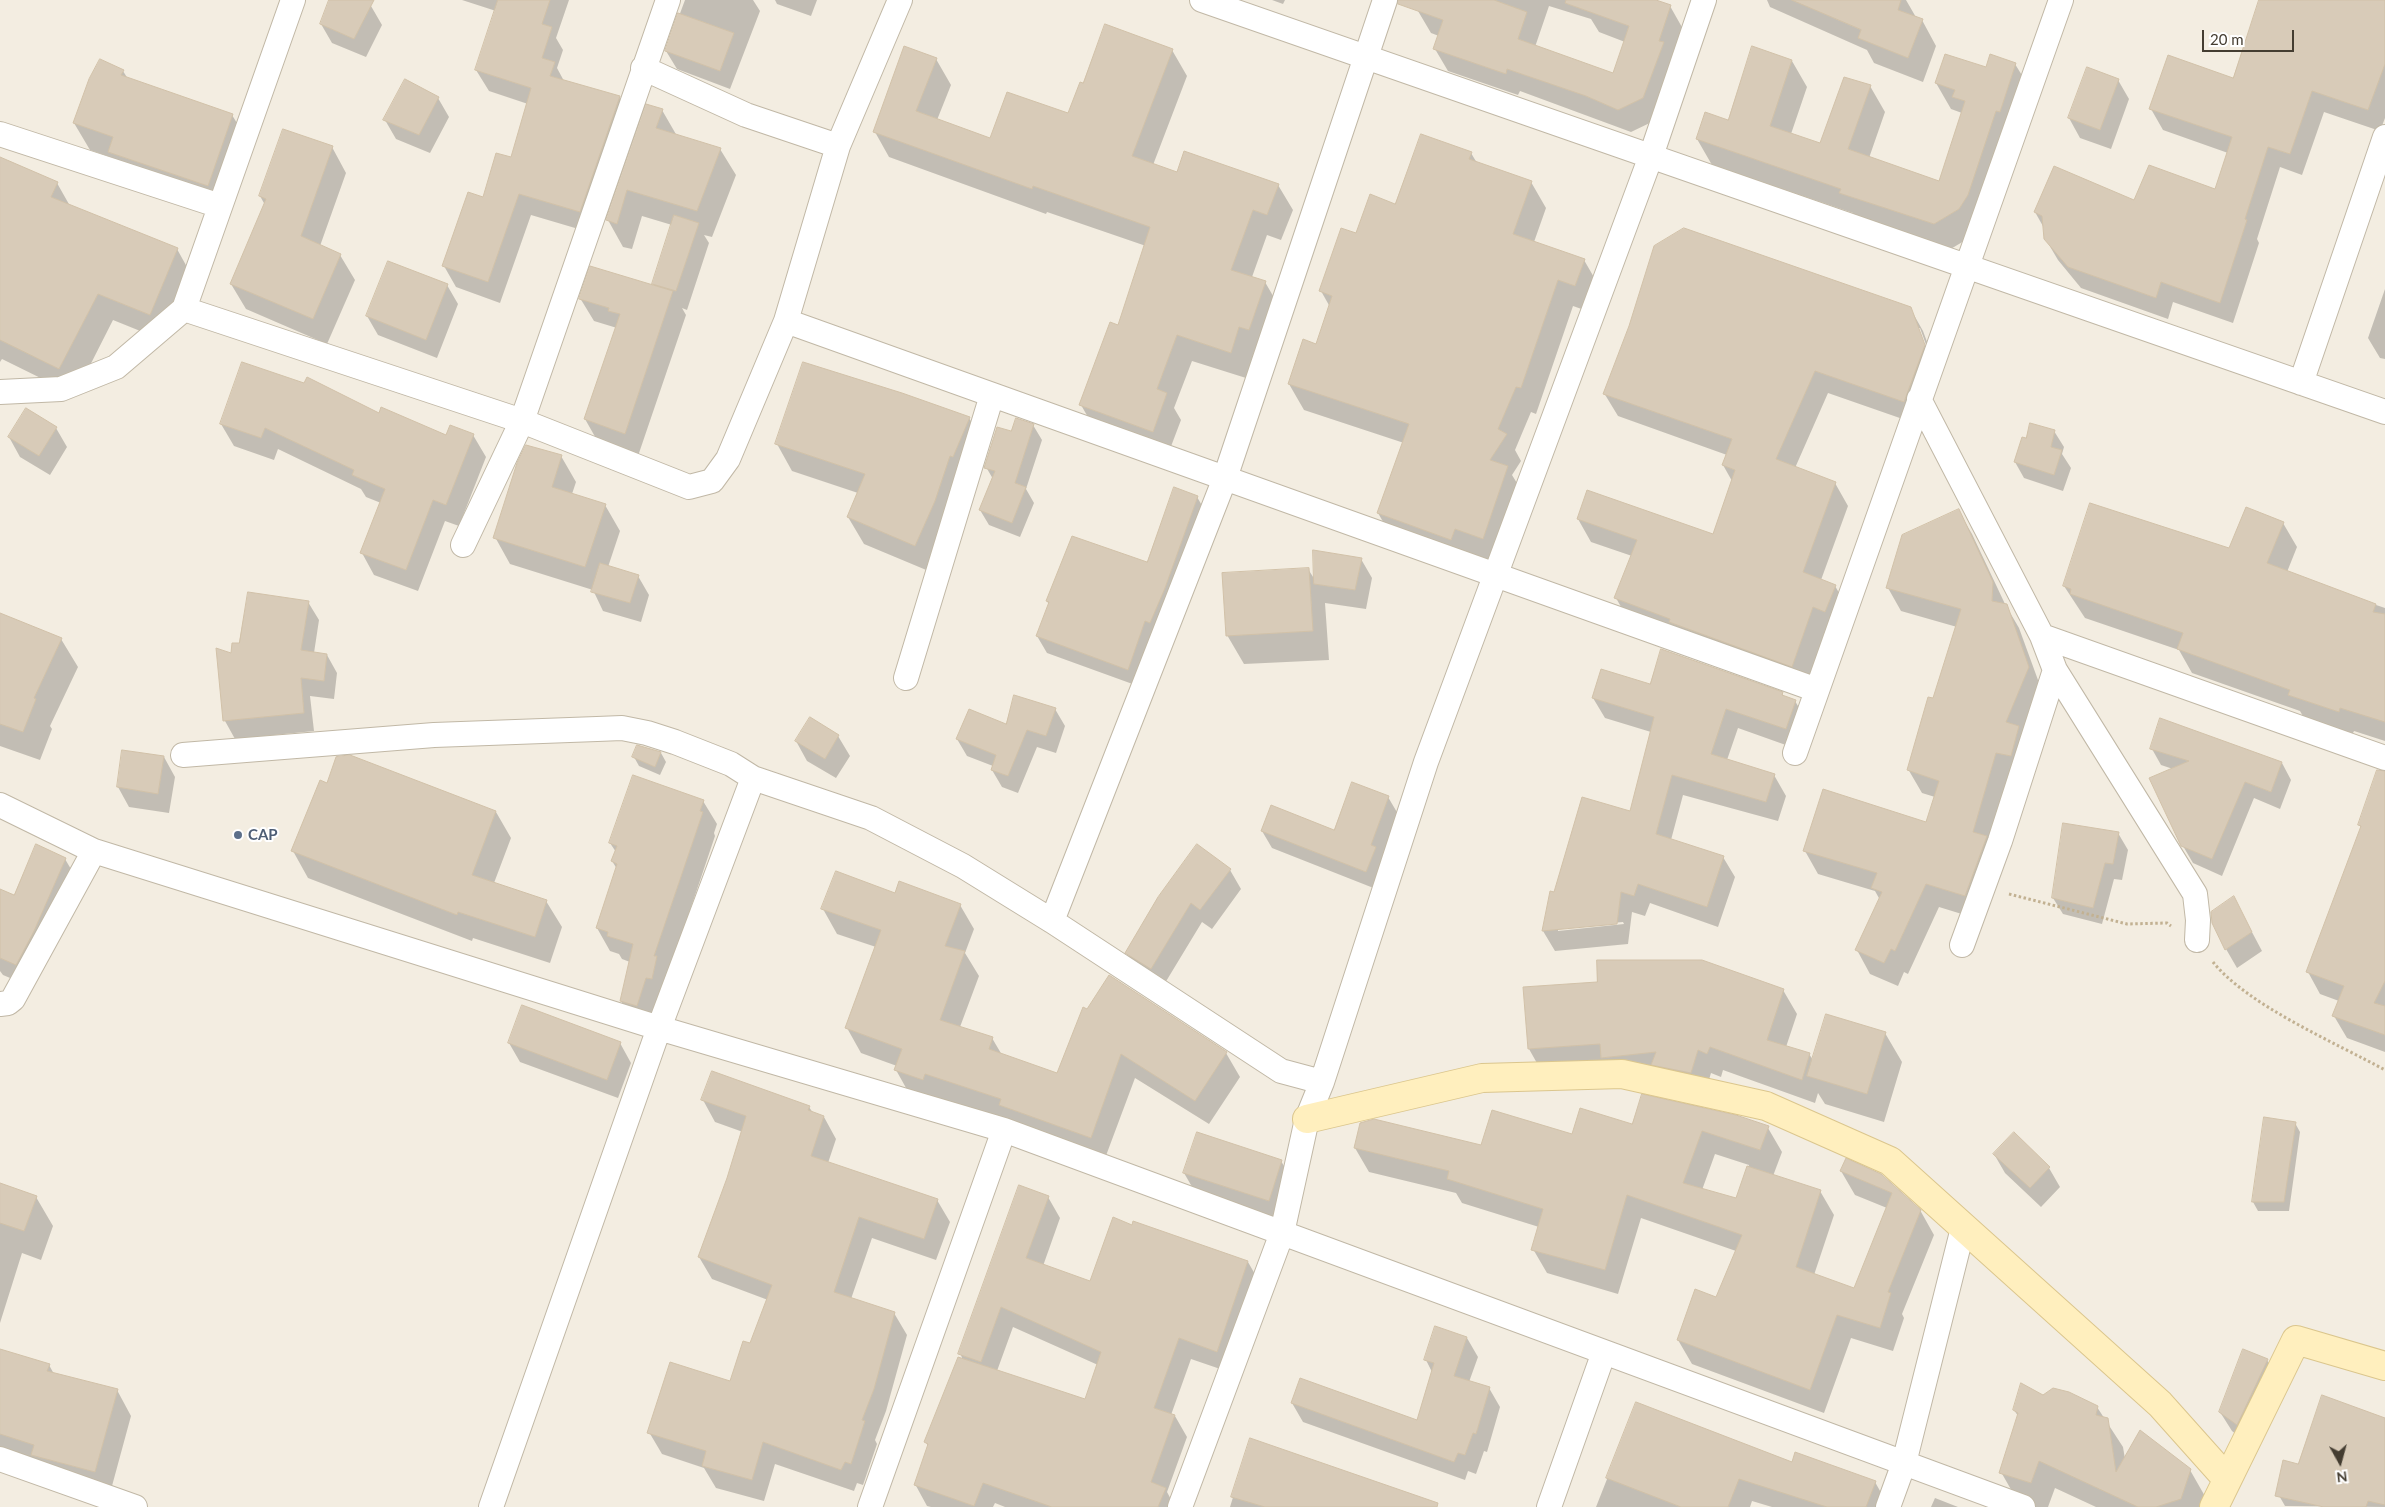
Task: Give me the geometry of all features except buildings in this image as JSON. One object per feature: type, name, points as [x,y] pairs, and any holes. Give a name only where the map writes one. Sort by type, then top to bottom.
[{"type":"street","points":[[0,392],[61,388],[116,367],[184,309],[293,0]]},
{"type":"street","points":[[463,545],[522,421],[668,0]]},
{"type":"street","points":[[184,309],[522,421],[689,487],[712,481],[728,459],[786,321],[838,146],[900,0]]},
{"type":"street","points":[[1202,0],[2385,412]]},
{"type":"street","points":[[1052,921],[1225,478],[1385,0]]},
{"type":"street","points":[[1180,1507],[1282,1233],[1307,1119],[1322,1082],[1426,762],[1652,156],[1704,0]]},
{"type":"street","points":[[1795,752],[2061,0]]},
{"type":"street","points":[[644,68],[746,115],[838,146]]},
{"type":"street","points":[[0,134],[220,206]]},
{"type":"street","points":[[2301,383],[2385,137]]},
{"type":"street","points":[[786,321],[1817,690]]},
{"type":"street","points":[[906,678],[992,395]]},
{"type":"street","points":[[1919,399],[2042,636],[2055,670],[2194,894],[2198,920],[2197,940]]},
{"type":"street","points":[[2042,636],[2385,758]]},
{"type":"street","points":[[1962,946],[2000,841],[2055,670]]},
{"type":"street","points":[[183,754],[434,734],[622,728],[647,733],[731,764],[754,778],[871,818],[963,866],[1052,921],[1281,1071],[1322,1082]]},
{"type":"street","points":[[491,1507],[659,1028],[754,778]]},
{"type":"street","points":[[0,805],[94,851],[659,1028],[1004,1130],[2023,1507]]},
{"type":"street","points":[[0,1004],[8,1004],[13,999],[94,851]]},
{"type":"street","points":[[1307,1119],[1482,1078],[1622,1074],[1766,1106],[1890,1160],[1963,1228],[2160,1404],[2227,1480]]},
{"type":"street","points":[[870,1507],[1004,1130]]},
{"type":"street","points":[[1888,1507],[1904,1463],[1963,1228]]},
{"type":"street","points":[[2214,1507],[2296,1340],[2385,1366]]},
{"type":"street","points":[[1548,1507],[1604,1352]]},
{"type":"street","points":[[0,1459],[121,1505]]},
{"type":"place","name":"CAP","points":[[238,835]]}]
